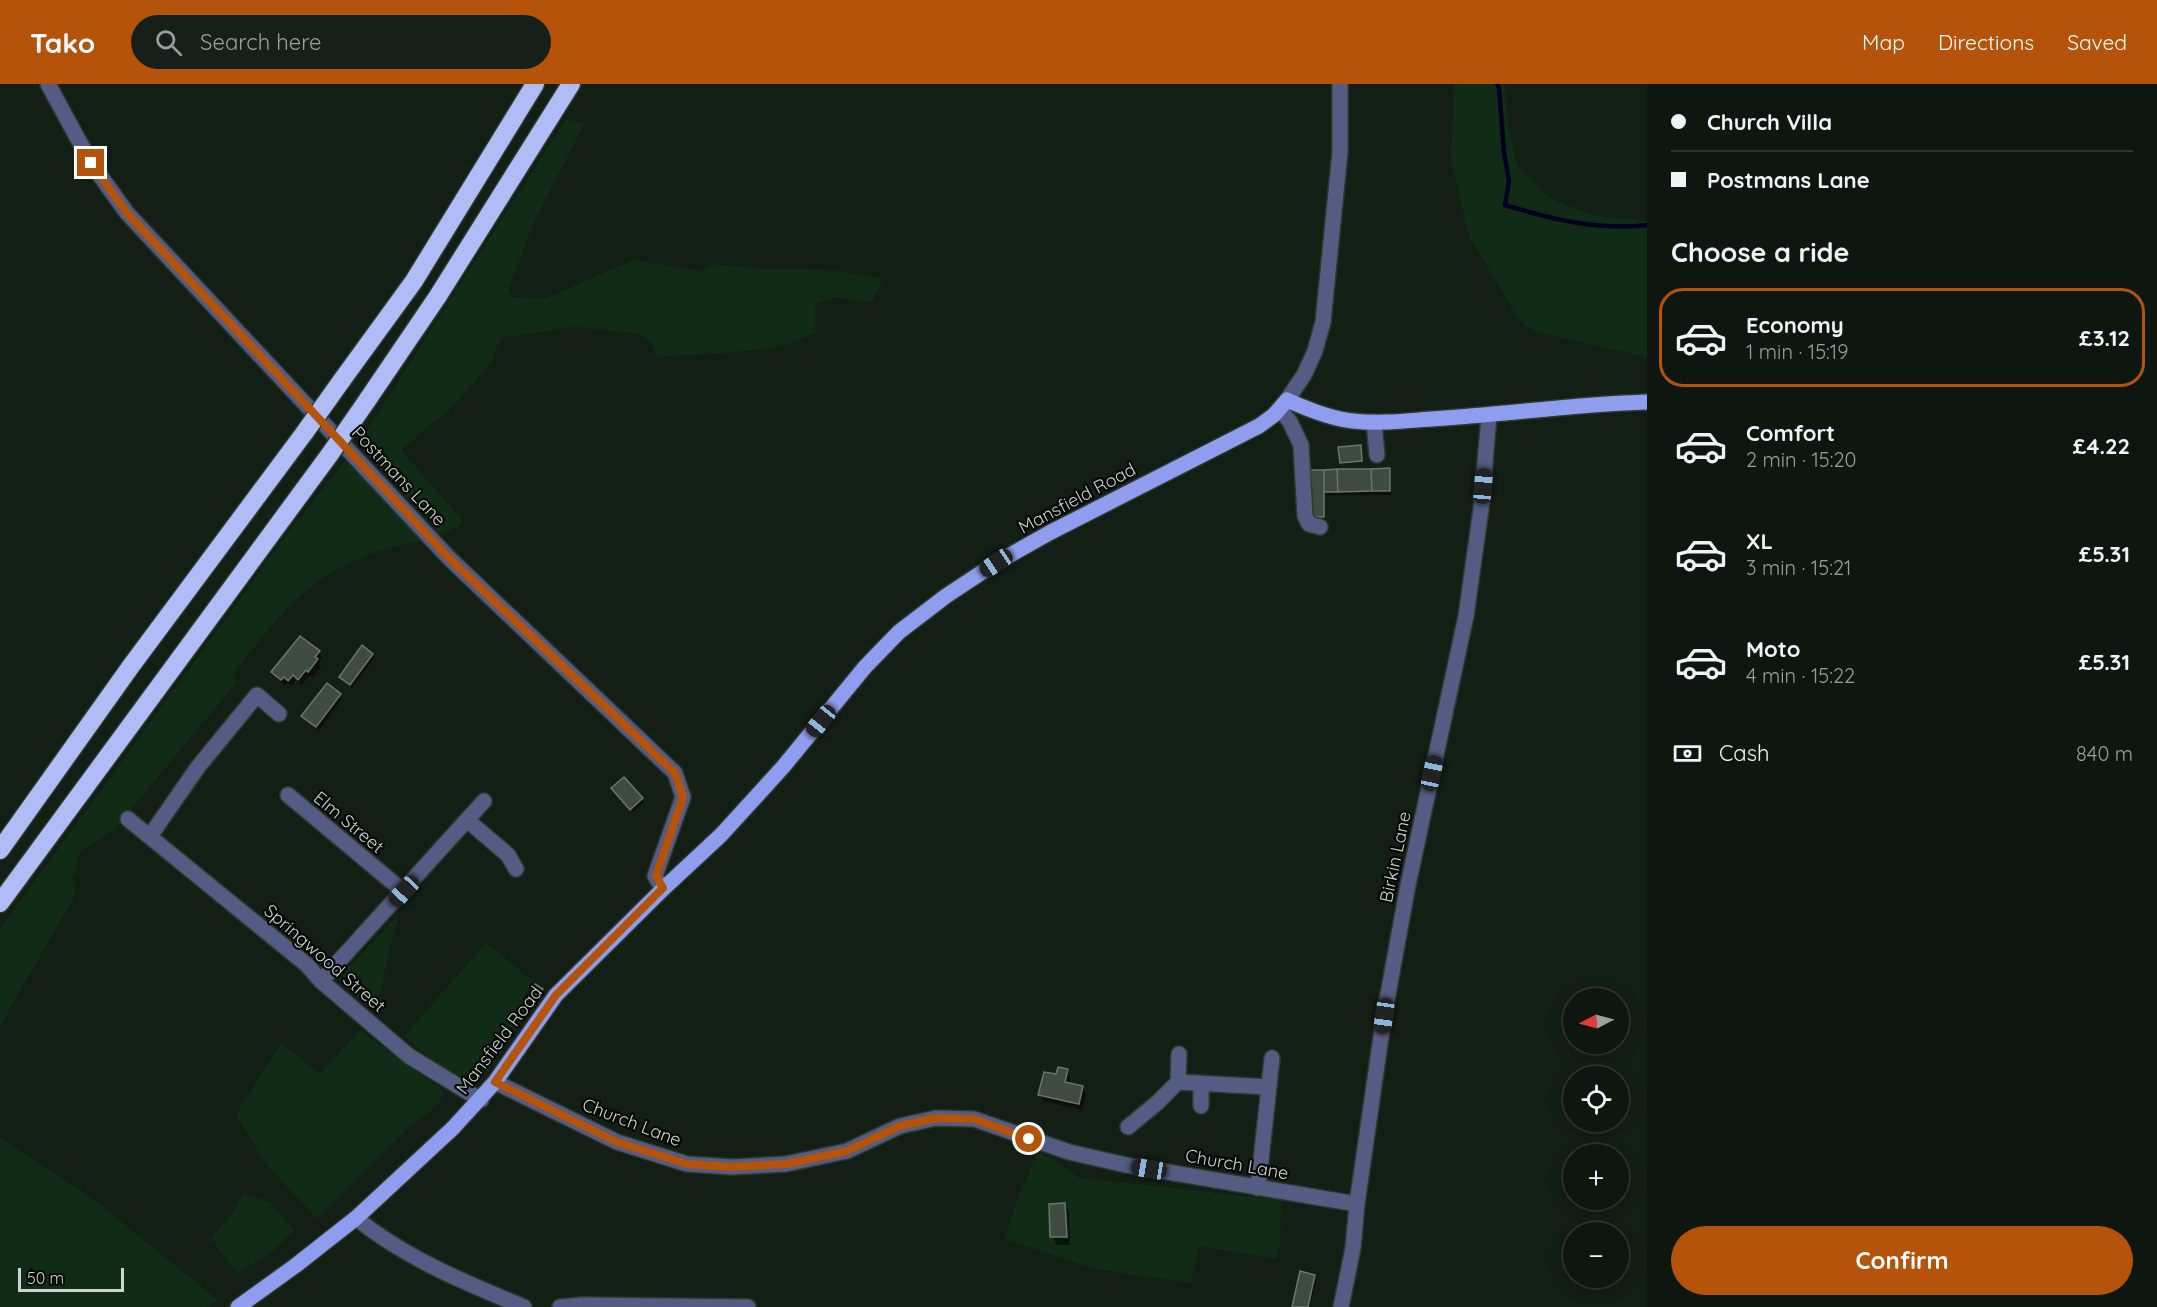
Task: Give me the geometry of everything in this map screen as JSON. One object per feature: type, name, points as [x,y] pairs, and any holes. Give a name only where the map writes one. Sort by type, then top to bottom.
[{"type":"highway","points":[[0,850],[131,666],[414,281],[535,84]]},
{"type":"highway","points":[[0,903],[330,454],[438,296],[571,84]]},
{"type":"main road","points":[[1284,404],[1351,421],[1374,422],[1489,416],[1606,403],[1647,402]]},
{"type":"main road","name":"Mansfield Road","points":[[238,1307],[356,1218],[481,1100],[556,995],[663,888],[721,835],[783,767],[865,667],[899,632],[946,596],[996,563],[1259,426],[1284,404]]},
{"type":"street","name":"Postmans Lane","points":[[48,84],[91,163],[127,213],[449,558],[675,773],[683,797],[656,876],[663,888]]},
{"type":"street","name":"Mansfield Road","points":[[1284,404],[1304,375],[1315,351],[1323,322],[1340,152],[1340,84]]},
{"type":"street","points":[[1284,404],[1300,445],[1305,516],[1309,524],[1320,527]]},
{"type":"street","name":"Birkin Lane","points":[[1341,1307],[1353,1248],[1357,1204],[1384,1016],[1406,896],[1466,616],[1481,509],[1489,416]]},
{"type":"street","points":[[1374,422],[1377,455]]},
{"type":"street","points":[[150,836],[198,767],[257,695],[279,714]]},
{"type":"street","name":"Elm Street","points":[[288,795],[404,891]]},
{"type":"street","points":[[321,981],[484,801]]},
{"type":"street","name":"Springwood Street","points":[[128,819],[307,965],[321,981],[410,1056],[481,1100]]},
{"type":"street","points":[[466,820],[508,855],[516,869]]},
{"type":"street","points":[[1128,1126],[1157,1103],[1178,1082],[1179,1054]]},
{"type":"street","points":[[1258,1188],[1272,1058]]},
{"type":"street","name":"Church Lane","points":[[495,1082],[617,1142],[687,1164],[732,1167],[786,1164],[847,1151],[900,1126],[936,1118],[974,1119],[1069,1152],[1126,1165],[1357,1204]]},
{"type":"street","points":[[1178,1082],[1269,1087]]},
{"type":"street","points":[[1201,1084],[1201,1106]]},
{"type":"street","points":[[356,1218],[377,1236],[412,1255],[471,1285],[524,1307]]},
{"type":"street","points":[[560,1307],[582,1305],[748,1307]]},
{"type":"green space","points":[[1454,84],[1504,84],[1509,129],[1517,166],[1549,198],[1592,215],[1647,221],[1647,357],[1532,331],[1518,318],[1469,236],[1451,161]]},
{"type":"green space","points":[[566,119],[584,124],[534,222],[508,291],[512,297],[547,298],[633,260],[699,271],[714,264],[765,269],[831,270],[883,279],[872,302],[835,297],[815,304],[815,333],[797,341],[758,350],[658,357],[652,343],[637,333],[574,327],[500,338],[492,362],[453,406],[401,450],[463,521],[457,527],[440,534],[358,444]]},
{"type":"green space","points":[[345,461],[419,529],[421,541],[379,551],[338,568],[303,593],[271,626],[233,673],[236,683],[115,829],[80,852],[73,878],[75,895],[0,1026],[0,929],[282,541]]},
{"type":"green space","points":[[398,916],[376,1009],[347,989],[344,977],[346,970]]},
{"type":"green space","points":[[486,943],[533,981],[522,999],[532,1006],[481,1080],[471,1080],[450,1072],[404,1036]]},
{"type":"green space","points":[[360,1030],[443,1091],[440,1103],[406,1130],[317,1218],[267,1166],[236,1114],[281,1043],[320,1074]]},
{"type":"green space","points":[[0,1138],[91,1197],[218,1300],[207,1307],[0,1307]]},
{"type":"green space","points":[[1038,1151],[1080,1178],[1281,1200],[1280,1242],[1277,1259],[1199,1246],[1191,1283],[1095,1269],[1005,1239],[1019,1195]]},
{"type":"green space","points":[[243,1193],[270,1202],[294,1230],[272,1252],[238,1273],[219,1251],[212,1236],[231,1216]]},
{"type":"building","points":[[1361,445],[1362,461],[1340,463],[1338,447]]},
{"type":"building","points":[[1390,468],[1390,491],[1372,491],[1371,469]]},
{"type":"building","points":[[1337,469],[1338,492],[1324,492],[1324,470]]},
{"type":"building","points":[[1337,469],[1371,469],[1372,491],[1338,492]]},
{"type":"building","points":[[1311,470],[1324,470],[1324,517],[1311,517]]},
{"type":"building","points":[[300,636],[320,651],[315,657],[318,659],[298,680],[293,675],[288,681],[284,677],[281,680],[271,672]]},
{"type":"building","points":[[362,645],[373,654],[350,685],[339,677]]},
{"type":"building","points":[[327,683],[341,694],[316,727],[301,716]]},
{"type":"building","points":[[624,777],[643,798],[630,810],[611,788]]},
{"type":"building","points":[[535,984],[543,989],[537,998],[530,993]]},
{"type":"building","points":[[1058,1067],[1068,1069],[1065,1082],[1083,1086],[1079,1104],[1038,1095],[1044,1072],[1056,1074]]},
{"type":"building","points":[[1065,1203],[1067,1237],[1050,1237],[1049,1204]]},
{"type":"building","points":[[1300,1271],[1315,1275],[1308,1307],[1292,1307]]},
{"type":"waterway","points":[[1497,84],[1509,181],[1505,205],[1540,215],[1593,225],[1647,225]]},
{"type":"route","points":[[91,163],[127,213],[449,558],[675,773],[683,797],[656,876],[663,888],[556,995],[495,1082],[617,1142],[687,1164],[732,1167],[786,1164],[847,1151],[900,1126],[936,1118],[974,1119],[1029,1139]]}]
